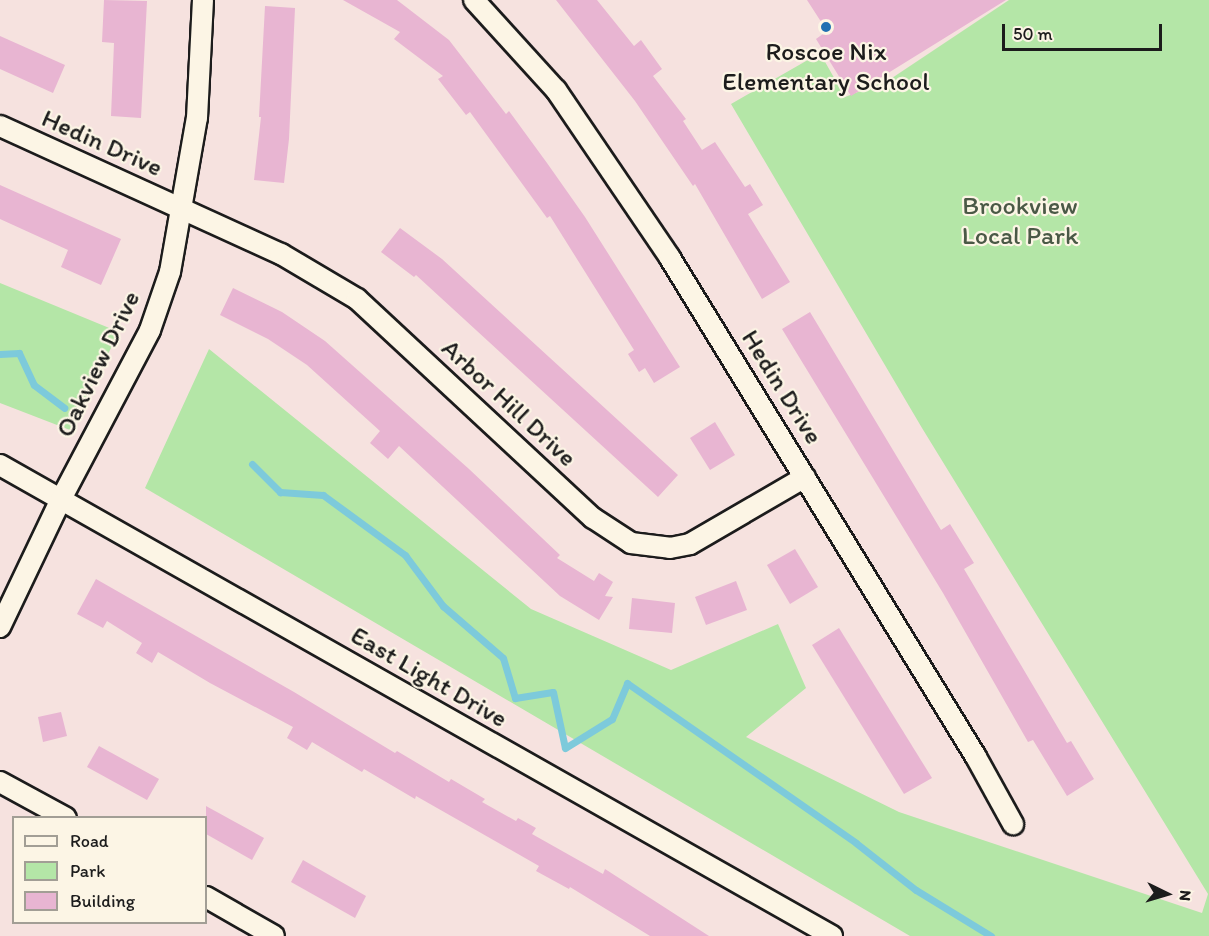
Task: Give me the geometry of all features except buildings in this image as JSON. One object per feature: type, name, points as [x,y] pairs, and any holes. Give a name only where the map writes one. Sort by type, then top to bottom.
[{"type":"street","name":"Oakview Drive","points":[[0,627],[61,499],[150,330],[170,272],[197,118],[203,0]]},
{"type":"street","name":"Hedin Drive","points":[[474,0],[556,90],[670,258],[976,757],[1013,824]]},
{"type":"street","name":"Hedin Drive","points":[[0,126],[182,209]]},
{"type":"street","name":"Arbor Hill Drive","points":[[182,209],[281,254],[357,299],[594,518],[631,543],[670,548],[690,544],[805,477]]},
{"type":"street","name":"East Light Drive","points":[[0,465],[832,936]]},
{"type":"street","points":[[0,782],[62,816]]},
{"type":"street","points":[[207,898],[274,936]]},
{"type":"green space","name":"Brookview Local Park","points":[[1009,0],[1209,0],[1209,936],[910,936],[145,488],[209,349],[531,609],[671,670],[778,624],[806,688],[746,737],[899,812],[1202,913],[1208,894],[922,428],[731,104],[820,53],[845,97],[889,80]]},
{"type":"green space","points":[[0,283],[119,332],[70,430],[0,403]]},
{"type":"waterway","points":[[0,354],[19,353],[34,385],[64,408]]},
{"type":"waterway","points":[[252,464],[280,492],[323,495],[405,555],[443,606],[503,658],[515,698],[553,692],[565,748],[612,719],[627,683],[856,843],[916,890],[991,936]]},
{"type":"place","name":"Roscoe Nix Elementary School","points":[[826,27]]}]
